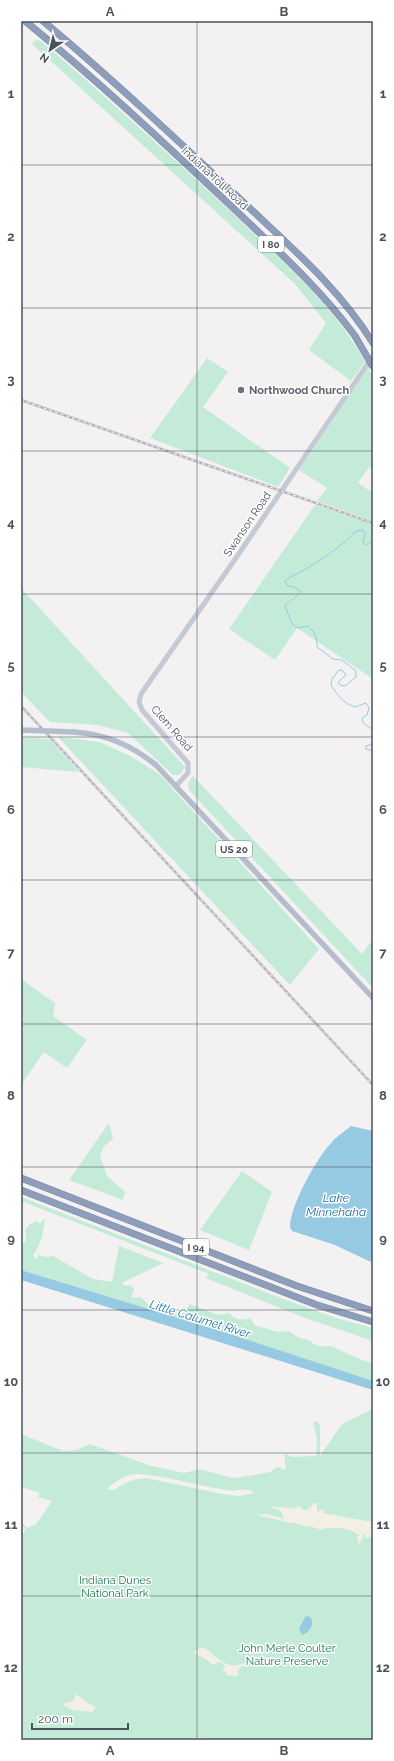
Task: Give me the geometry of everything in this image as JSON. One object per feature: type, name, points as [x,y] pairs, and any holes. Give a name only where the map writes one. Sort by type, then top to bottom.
[{"type":"highway","name":"Indiana Toll Road","points":[[25,21],[119,102],[310,282],[335,310],[355,336],[373,367]]},
{"type":"highway","name":"Indiana Toll Road","points":[[42,21],[164,128],[294,250],[335,292],[373,343]]},
{"type":"highway","name":"I 94","points":[[21,1178],[303,1288],[373,1311]]},
{"type":"highway","name":"I 94","points":[[21,1190],[317,1305],[373,1322]]},
{"type":"main road","name":"US 20","points":[[21,730],[74,732],[104,736],[129,746],[156,765],[373,998]]},
{"type":"street","name":"Swanson Road","points":[[139,702],[142,692],[229,569],[373,356]]},
{"type":"street","name":"Clem Road","points":[[139,702],[144,713],[188,763],[188,773],[176,786]]},
{"type":"green space","points":[[35,40],[41,41],[136,125],[230,211],[286,264],[321,300],[352,340],[365,362],[351,381],[309,350],[326,323],[295,284],[32,44]]},
{"type":"green space","points":[[207,358],[228,372],[203,407],[290,468],[278,487],[150,438]]},
{"type":"green space","points":[[368,368],[373,377],[373,469],[369,467],[358,483],[373,493],[373,521],[317,501],[327,488],[299,470]]},
{"type":"green space","points":[[315,505],[373,524],[373,679],[297,628],[275,660],[229,629]]},
{"type":"green space","points":[[21,588],[185,767],[179,775],[173,775],[128,733],[98,725],[50,722],[21,692]]},
{"type":"green space","points":[[58,737],[100,742],[132,757],[159,774],[319,949],[290,985]]},
{"type":"green space","points":[[21,738],[49,739],[79,772],[21,767]]},
{"type":"green space","points":[[193,776],[362,954],[373,939],[373,988],[189,790],[188,783]]},
{"type":"green space","points":[[21,979],[55,1003],[53,1016],[87,1040],[67,1068],[44,1052],[23,1082],[21,1082]]},
{"type":"green space","points":[[109,1123],[113,1139],[104,1146],[100,1156],[107,1176],[125,1192],[123,1200],[69,1180]]},
{"type":"green space","points":[[242,1171],[272,1192],[249,1250],[200,1230]]},
{"type":"green space","points":[[21,1197],[286,1300],[336,1318],[373,1328],[373,1341],[305,1318],[206,1278],[209,1274],[21,1201]]},
{"type":"green space","points":[[45,1218],[43,1233],[33,1255],[37,1260],[38,1255],[46,1257],[53,1256],[93,1279],[112,1282],[119,1246],[163,1263],[122,1283],[124,1285],[132,1286],[134,1290],[131,1297],[140,1297],[149,1305],[147,1309],[21,1270],[21,1246],[26,1240],[25,1230],[30,1224],[36,1221],[40,1224]]},
{"type":"green space","points":[[190,1304],[218,1315],[229,1313],[238,1319],[250,1318],[256,1326],[276,1331],[289,1331],[302,1339],[309,1340],[316,1345],[333,1347],[373,1363],[373,1381],[170,1316],[173,1313],[183,1314]]},
{"type":"green space","points":[[373,1409],[373,1527],[372,1522],[316,1512],[311,1507],[305,1511],[292,1508],[270,1507],[281,1511],[285,1520],[268,1514],[260,1516],[317,1528],[343,1528],[356,1532],[360,1536],[358,1537],[358,1542],[361,1541],[360,1534],[365,1534],[365,1538],[369,1538],[373,1535],[373,1740],[21,1740],[21,1535],[26,1531],[21,1523],[28,1528],[36,1524],[52,1501],[38,1497],[40,1493],[21,1487],[21,1434],[63,1451],[76,1450],[90,1444],[151,1466],[184,1473],[200,1469],[232,1478],[270,1472],[277,1467],[286,1470],[284,1453],[292,1457],[316,1456],[317,1439],[313,1422],[316,1421],[320,1425],[320,1456],[342,1424]],"holes":[[[137,1474],[226,1490],[248,1490],[255,1493],[239,1496],[223,1494],[146,1478],[129,1481],[114,1490],[107,1489],[124,1477]]]},
{"type":"sand","points":[[313,1503],[317,1503],[317,1512],[323,1509],[324,1513],[329,1515],[372,1522],[373,1535],[369,1538],[365,1538],[365,1534],[363,1534],[363,1538],[359,1544],[357,1536],[360,1536],[346,1529],[325,1528],[320,1530],[315,1527],[303,1526],[300,1523],[292,1523],[256,1514],[268,1514],[284,1519],[281,1511],[268,1506],[296,1509],[298,1505],[305,1511],[311,1507]]},
{"type":"sand","points":[[201,1647],[230,1665],[239,1665],[258,1659],[262,1660],[239,1668],[238,1676],[226,1675],[226,1672],[222,1671],[225,1667],[224,1664],[219,1662],[213,1665],[206,1659],[193,1653]]},
{"type":"sand","points":[[76,1694],[96,1708],[92,1712],[72,1710],[62,1704],[73,1701]]},
{"type":"water","name":"Lake Minnehaha","points":[[351,1126],[373,1131],[373,1263],[335,1245],[292,1231],[290,1227],[294,1207],[312,1170],[332,1142]]},
{"type":"water","points":[[21,1270],[227,1333],[373,1381],[373,1390],[21,1280]]},
{"type":"water","points":[[309,1616],[312,1622],[310,1630],[302,1635],[299,1629],[305,1617]]},
{"type":"waterway","points":[[373,541],[365,545],[363,543],[365,534],[363,530],[356,531],[332,552],[285,581],[288,586],[294,587],[300,591],[297,596],[285,606],[292,624],[298,628],[308,626],[315,635],[317,647],[333,659],[342,660],[356,671],[356,677],[345,686],[340,685],[338,682],[346,675],[342,670],[339,670],[332,679],[331,685],[341,699],[347,703],[355,707],[366,703],[369,708],[367,715],[362,718],[363,723],[373,730]]},
{"type":"waterway","points":[[373,744],[366,746],[366,749],[373,751]]},
{"type":"railway","points":[[21,400],[373,523]]},
{"type":"railway","points":[[21,706],[373,1085]]},
{"type":"place","name":"Northwood Church","points":[[241,390]]},
{"type":"water label","name":"Little Calumet River","points":[[200,1319]]},
{"type":"park label","name":"Indiana Dunes National Park","points":[[115,1586]]},
{"type":"park label","name":"John Merle Coulter Nature Preserve","points":[[287,1654]]}]
